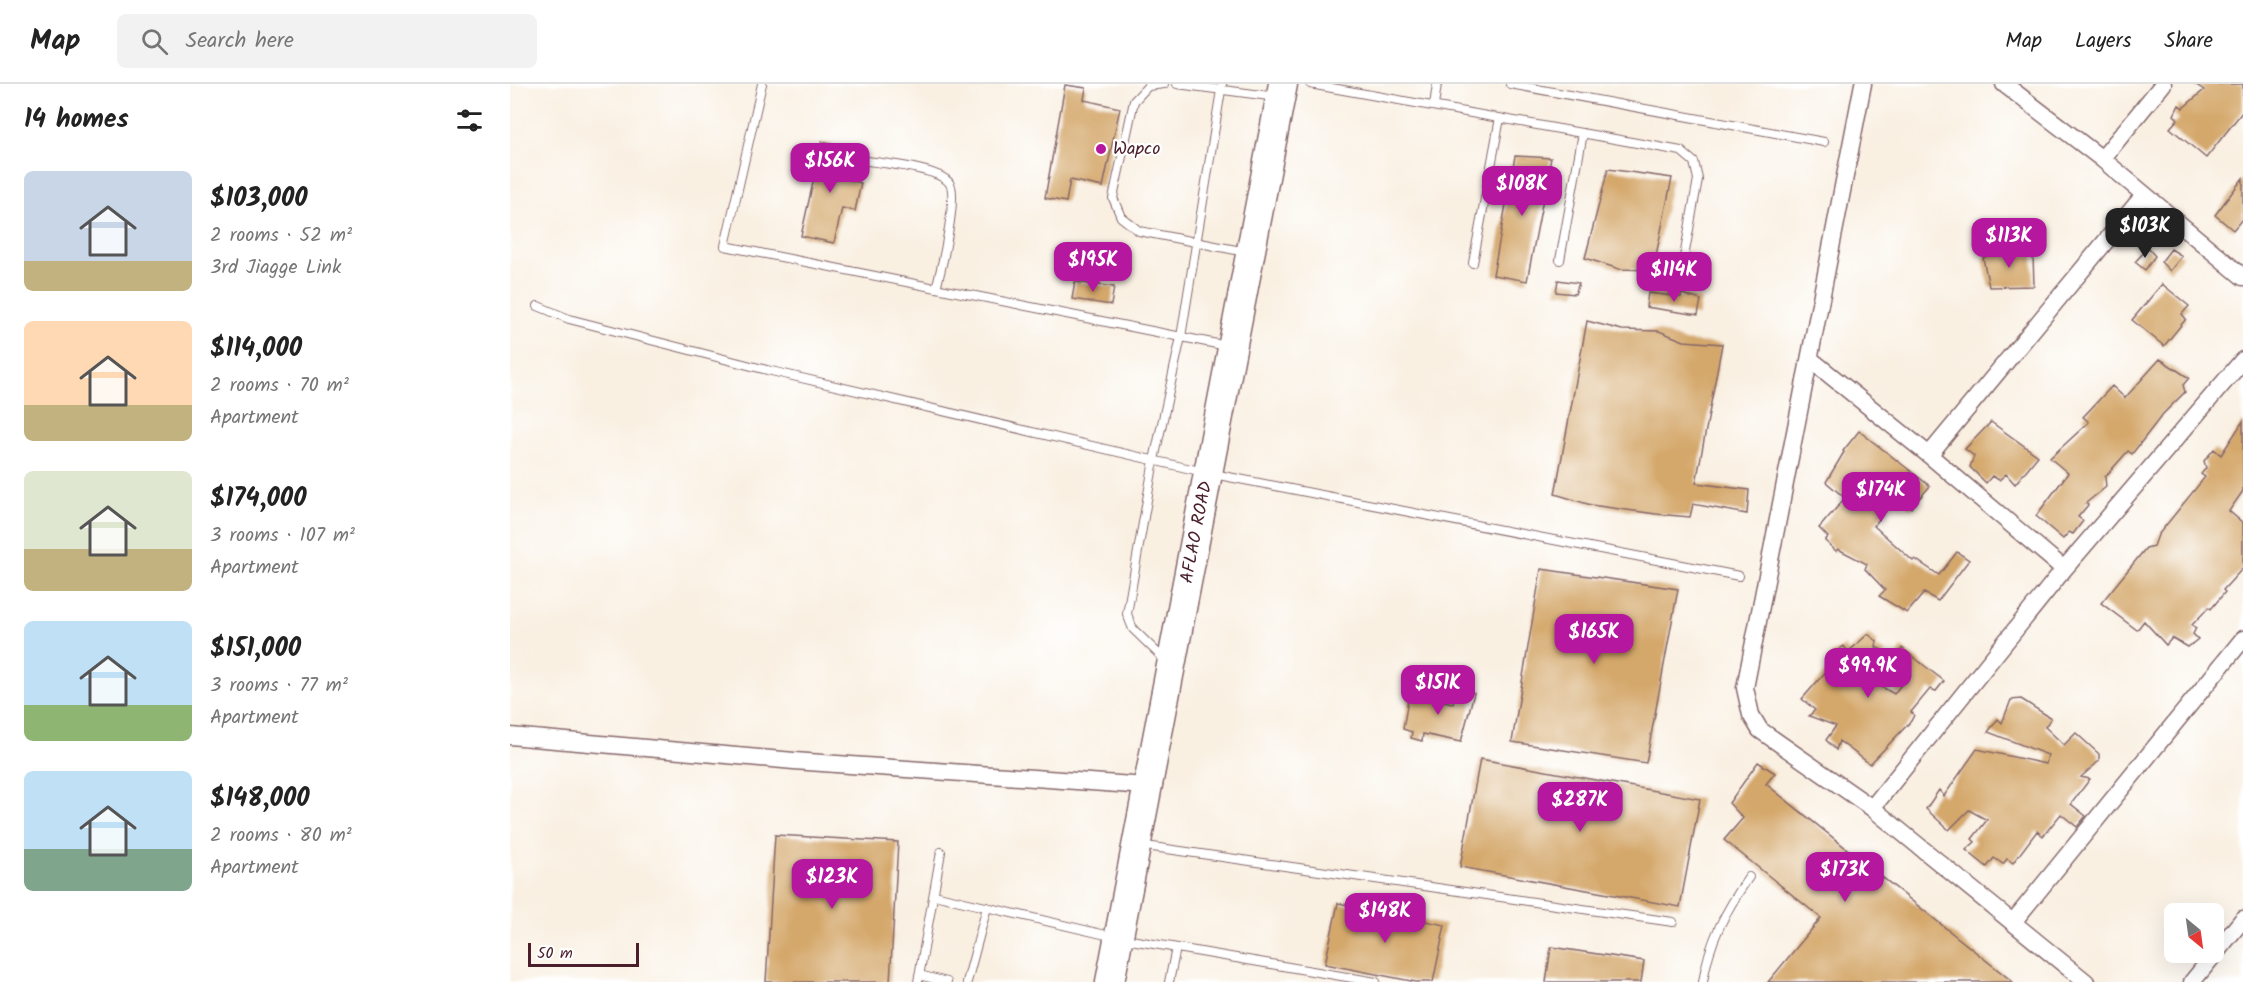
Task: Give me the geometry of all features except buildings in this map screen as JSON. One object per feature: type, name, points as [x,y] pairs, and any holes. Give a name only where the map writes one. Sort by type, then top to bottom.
[{"type":"highway","name":"AFLAO ROAD","points":[[1110,982],[1282,91]]},
{"type":"street","points":[[1863,84],[1745,688],[1746,702],[1760,730],[1872,808],[2086,982]]},
{"type":"street","points":[[2004,84],[2240,268]]},
{"type":"street","points":[[2102,159],[2163,84]]},
{"type":"street","points":[[1929,455],[2144,195]]},
{"type":"street","points":[[1810,359],[1929,455],[2064,570]]},
{"type":"street","points":[[1872,808],[2064,570],[2243,360]]},
{"type":"street","points":[[2013,922],[2243,639]]},
{"type":"street","points":[[510,736],[794,761],[1147,786]]},
{"type":"street","points":[[2192,982],[2243,919]]},
{"type":"lane","points":[[762,84],[725,246],[1231,346]]},
{"type":"lane","points":[[1164,84],[1148,85],[1134,101],[1113,198],[1121,217],[1139,231],[1249,253]]},
{"type":"lane","points":[[1176,84],[1282,91]]},
{"type":"lane","points":[[1310,84],[1681,151],[1694,162],[1698,179],[1681,274]]},
{"type":"lane","points":[[1434,106],[1437,84]]},
{"type":"lane","points":[[1510,84],[1824,142]]},
{"type":"lane","points":[[1172,666],[1133,629],[1127,614],[1154,460],[1181,337],[1222,87]]},
{"type":"lane","points":[[1473,263],[1500,118]]},
{"type":"lane","points":[[1560,260],[1583,133]]},
{"type":"lane","points":[[857,160],[914,169],[942,176],[950,183],[952,192],[949,225],[936,288]]},
{"type":"lane","points":[[538,306],[569,319],[767,370],[1208,473],[1739,576]]},
{"type":"lane","points":[[1136,845],[1673,922]]},
{"type":"lane","points":[[941,852],[918,978],[947,982]]},
{"type":"lane","points":[[1703,982],[1707,959],[1723,914],[1749,877]]},
{"type":"lane","points":[[934,895],[1119,938],[1376,982]]},
{"type":"lane","points":[[967,982],[987,907]]},
{"type":"lane","points":[[1170,982],[1176,948]]},
{"type":"place","name":"Wapco","points":[[1101,149]]}]
